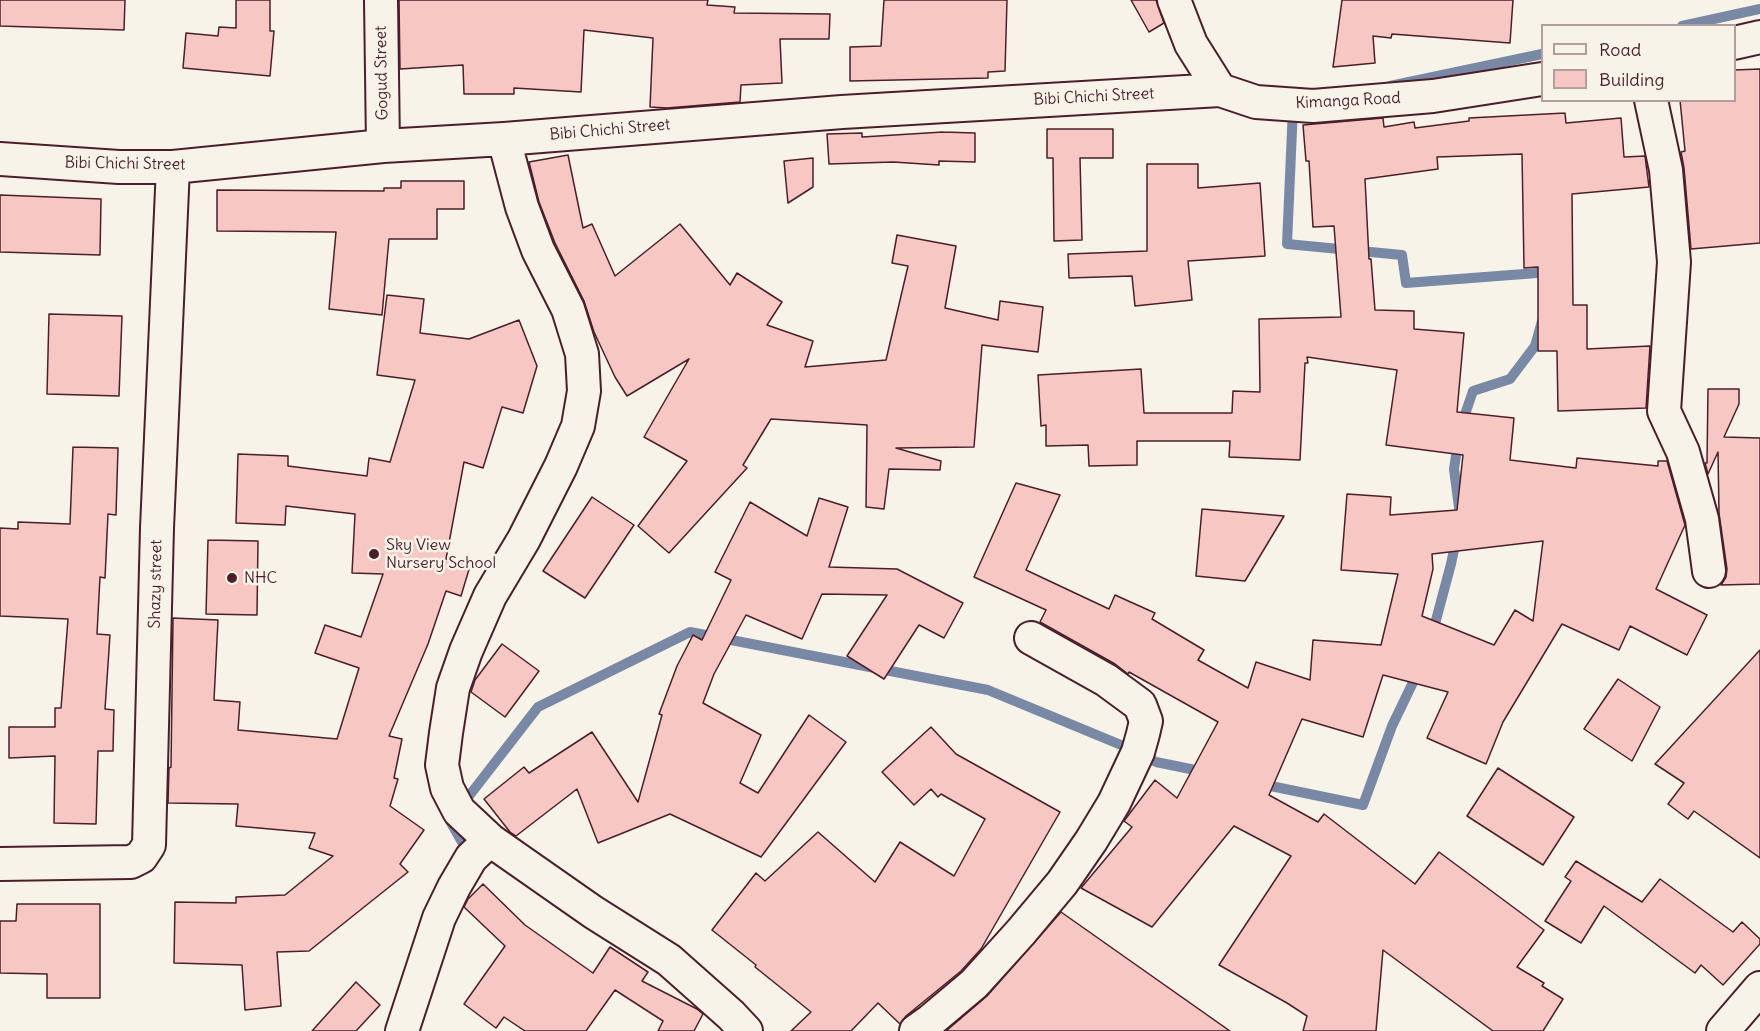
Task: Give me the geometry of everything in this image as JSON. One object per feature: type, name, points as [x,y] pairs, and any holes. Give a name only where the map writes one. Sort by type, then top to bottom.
[{"type":"street","name":"Gogud Street","points":[[381,0],[383,146]]},
{"type":"street","points":[[1174,0],[1191,44],[1220,90]]},
{"type":"street","points":[[1736,43],[1760,37]]},
{"type":"street","name":"Kimanga Road","points":[[1220,90],[1256,102],[1314,106],[1433,96],[1541,79]]},
{"type":"street","name":"Bibi Chichi Street","points":[[0,159],[119,167],[173,166],[383,146],[504,139],[842,112],[1220,90]]},
{"type":"street","points":[[1651,102],[1666,170],[1674,262],[1664,411],[1683,452],[1702,519],[1709,571]]},
{"type":"street","points":[[504,139],[522,207],[538,250],[568,309],[579,343],[582,354],[584,392],[578,426],[561,466],[524,539],[490,596],[453,688],[442,765],[447,788],[459,811],[490,840],[584,906],[669,960],[723,1007],[746,1031]]},
{"type":"street","name":"Shazy street","points":[[0,864],[131,862],[141,857],[149,844],[157,528],[173,166]]},
{"type":"street","points":[[916,1031],[974,984],[1062,883],[1114,803],[1138,752],[1146,721],[1140,705],[1106,680],[1031,638]]},
{"type":"street","points":[[402,1031],[439,918],[471,858],[490,840]]},
{"type":"street","points":[[1723,1031],[1760,988]]},
{"type":"building","points":[[0,0],[125,0],[124,30],[0,26]]},
{"type":"building","points":[[236,0],[270,0],[270,31],[274,31],[270,76],[183,68],[186,33],[218,36],[219,27],[236,28]]},
{"type":"building","points":[[399,0],[708,0],[707,5],[735,7],[734,13],[830,14],[829,39],[780,39],[782,83],[741,85],[740,102],[667,108],[650,107],[653,38],[584,30],[581,92],[514,88],[514,94],[464,94],[463,65],[400,69]]},
{"type":"building","points":[[884,0],[1007,0],[1005,71],[988,72],[988,78],[850,81],[850,47],[881,46]]},
{"type":"building","points":[[1131,0],[1156,0],[1164,23],[1149,32]]},
{"type":"building","points":[[1342,0],[1513,0],[1510,43],[1392,34],[1391,38],[1373,36],[1375,63],[1333,67]]},
{"type":"building","points":[[1760,69],[1760,243],[1691,249],[1681,152],[1685,151],[1680,102],[1736,102],[1736,70]]},
{"type":"building","points":[[1565,113],[1566,123],[1621,118],[1624,157],[1645,156],[1649,187],[1572,194],[1573,305],[1587,305],[1587,349],[1650,346],[1646,408],[1558,411],[1557,351],[1538,351],[1538,267],[1524,268],[1522,154],[1437,157],[1438,169],[1365,179],[1369,259],[1371,259],[1375,310],[1414,311],[1414,329],[1464,333],[1457,412],[1514,418],[1510,460],[1576,468],[1577,458],[1658,466],[1658,461],[1667,461],[1685,525],[1656,589],[1707,615],[1687,655],[1630,626],[1619,650],[1562,624],[1503,722],[1486,764],[1427,738],[1448,692],[1383,675],[1363,737],[1302,719],[1269,795],[1318,822],[1324,814],[1415,884],[1439,852],[1544,930],[1517,967],[1544,983],[1542,986],[1563,999],[1543,1031],[1493,1031],[1383,950],[1376,1031],[1303,1031],[1307,1016],[1219,965],[1291,856],[1234,826],[1152,927],[1081,888],[1132,827],[1124,821],[1155,780],[1177,798],[1218,722],[1129,672],[1128,674],[1115,664],[1040,622],[1046,610],[974,577],[1016,483],[1060,495],[1026,570],[1109,609],[1115,595],[1155,613],[1152,619],[1204,650],[1198,660],[1248,688],[1256,662],[1310,680],[1313,640],[1381,645],[1398,574],[1341,570],[1347,494],[1391,497],[1390,515],[1457,510],[1463,455],[1386,445],[1397,370],[1307,357],[1300,460],[1229,457],[1230,441],[1137,441],[1137,465],[1089,466],[1088,445],[1046,446],[1046,425],[1041,426],[1038,375],[1141,369],[1144,413],[1232,413],[1233,391],[1260,392],[1259,319],[1341,317],[1334,226],[1313,227],[1309,161],[1306,161],[1303,125],[1383,118],[1384,127],[1414,122],[1415,128],[1469,121],[1469,118]],"holes":[[[1543,541],[1533,621],[1515,610],[1494,645],[1422,616],[1433,569],[1432,554]]]},
{"type":"building","points":[[1047,129],[1113,129],[1113,158],[1080,158],[1082,240],[1054,241],[1053,158],[1047,158]]},
{"type":"building","points":[[943,132],[975,133],[975,162],[939,161],[939,165],[893,162],[829,164],[827,134],[862,133],[862,137]]},
{"type":"building","points":[[568,155],[583,228],[592,224],[615,276],[680,224],[730,285],[737,273],[782,302],[767,325],[813,341],[805,367],[886,360],[908,266],[892,263],[897,235],[956,246],[945,308],[998,320],[1000,301],[1043,307],[1038,352],[982,345],[974,447],[896,448],[941,461],[940,470],[889,469],[884,509],[866,507],[867,425],[771,419],[743,465],[747,468],[669,553],[638,526],[687,461],[644,437],[689,359],[627,396],[615,377],[594,332],[584,301],[555,243],[539,202],[529,162]]},
{"type":"building","points":[[813,158],[813,187],[788,203],[784,161]]},
{"type":"building","points":[[1147,164],[1198,164],[1198,188],[1260,183],[1265,256],[1188,261],[1192,300],[1135,306],[1132,276],[1069,278],[1068,254],[1147,251]]},
{"type":"building","points":[[401,181],[464,181],[464,209],[437,209],[437,239],[389,239],[382,315],[329,309],[336,232],[217,231],[217,190],[384,191],[384,188],[401,188]]},
{"type":"building","points":[[0,195],[101,199],[100,255],[0,252]]},
{"type":"building","points":[[387,295],[424,299],[420,333],[469,339],[519,320],[537,366],[523,413],[502,407],[483,468],[464,462],[446,559],[470,566],[461,596],[446,591],[428,644],[389,736],[402,739],[394,778],[398,779],[390,806],[424,830],[400,864],[408,872],[309,951],[277,952],[281,1006],[245,1010],[242,965],[174,963],[175,902],[236,903],[236,897],[285,895],[333,856],[309,848],[315,833],[236,826],[238,804],[168,803],[169,768],[171,767],[173,618],[218,620],[214,700],[240,702],[238,730],[337,739],[359,668],[315,653],[325,625],[361,637],[383,574],[352,573],[355,514],[286,506],[285,525],[236,523],[238,454],[288,456],[288,466],[367,476],[369,458],[390,462],[415,380],[377,375]]},
{"type":"building","points":[[49,314],[122,316],[119,396],[47,394]]},
{"type":"building","points":[[1708,389],[1739,389],[1739,404],[1724,437],[1760,438],[1760,584],[1721,585],[1726,577],[1727,569],[1719,513],[1718,452],[1708,474],[1705,463],[1707,463]]},
{"type":"building","points":[[73,447],[118,448],[116,515],[108,514],[105,578],[100,577],[97,634],[110,635],[105,709],[114,710],[113,751],[98,751],[96,824],[54,823],[55,756],[9,758],[9,727],[55,727],[55,708],[61,708],[68,619],[0,616],[0,528],[18,529],[18,522],[70,524]]},
{"type":"building","points":[[592,497],[634,525],[585,598],[543,571]]},
{"type":"building","points":[[819,498],[848,507],[829,567],[897,569],[963,603],[944,638],[919,625],[884,679],[847,656],[887,595],[822,594],[802,639],[746,615],[714,674],[703,703],[761,735],[740,783],[758,793],[809,715],[846,742],[761,857],[670,814],[598,843],[577,789],[516,836],[510,832],[484,799],[524,767],[529,773],[592,732],[638,802],[662,715],[659,714],[677,666],[693,635],[702,640],[731,580],[715,572],[750,502],[807,536]]},
{"type":"building","points":[[1202,509],[1284,516],[1245,581],[1196,576]]},
{"type":"building","name":"NHC","points":[[208,540],[258,541],[257,615],[206,614]]},
{"type":"building","points":[[502,644],[539,671],[505,717],[471,692],[475,680]]},
{"type":"building","points":[[1760,650],[1760,858],[1694,811],[1688,819],[1668,804],[1684,783],[1655,764]]},
{"type":"building","points":[[1618,679],[1660,707],[1632,761],[1584,729]]},
{"type":"building","points":[[931,727],[956,754],[1060,812],[981,949],[961,971],[906,1016],[900,1024],[878,1003],[851,1031],[791,1031],[811,1012],[712,930],[756,873],[765,881],[818,832],[875,882],[900,842],[954,876],[985,819],[941,794],[938,797],[931,789],[914,805],[882,772]]},
{"type":"building","points":[[1498,768],[1574,817],[1543,865],[1467,816]]},
{"type":"building","points":[[1576,861],[1642,902],[1660,879],[1733,932],[1742,922],[1760,939],[1760,944],[1723,985],[1701,965],[1695,973],[1604,906],[1581,943],[1545,921],[1571,881],[1565,877]]},
{"type":"building","points":[[483,884],[525,925],[593,973],[610,947],[648,972],[642,981],[703,1014],[694,1031],[658,1031],[663,1021],[615,990],[586,1031],[525,1031],[504,1017],[496,1028],[464,1004],[505,946],[464,907],[468,899]]},
{"type":"building","points":[[17,904],[100,904],[100,998],[47,998],[47,974],[0,973],[0,921],[16,921]]},
{"type":"building","points":[[1061,912],[1230,1031],[946,1031],[987,996]]},
{"type":"building","points":[[356,982],[380,1005],[356,1031],[312,1031]]},
{"type":"waterway","points":[[1691,24],[1760,9]]},
{"type":"waterway","points":[[1390,86],[1541,54]]},
{"type":"waterway","points":[[1293,108],[1287,244],[1402,255],[1406,283],[1550,272]]},
{"type":"waterway","points":[[1461,426],[1473,391],[1510,379],[1535,346],[1542,321]]},
{"type":"waterway","points":[[1458,442],[1454,469],[1460,515]]},
{"type":"waterway","points":[[1432,635],[1456,540]]},
{"type":"waterway","points":[[462,805],[538,707],[690,632],[988,690],[1138,752],[1156,762],[1205,772]]},
{"type":"waterway","points":[[1261,784],[1363,805],[1392,726],[1418,672]]},
{"type":"waterway","points":[[453,818],[450,821],[470,856]]},
{"type":"place","name":"Sky View Nursery School","points":[[374,554]]},
{"type":"place","name":"NHC","points":[[232,578]]}]
